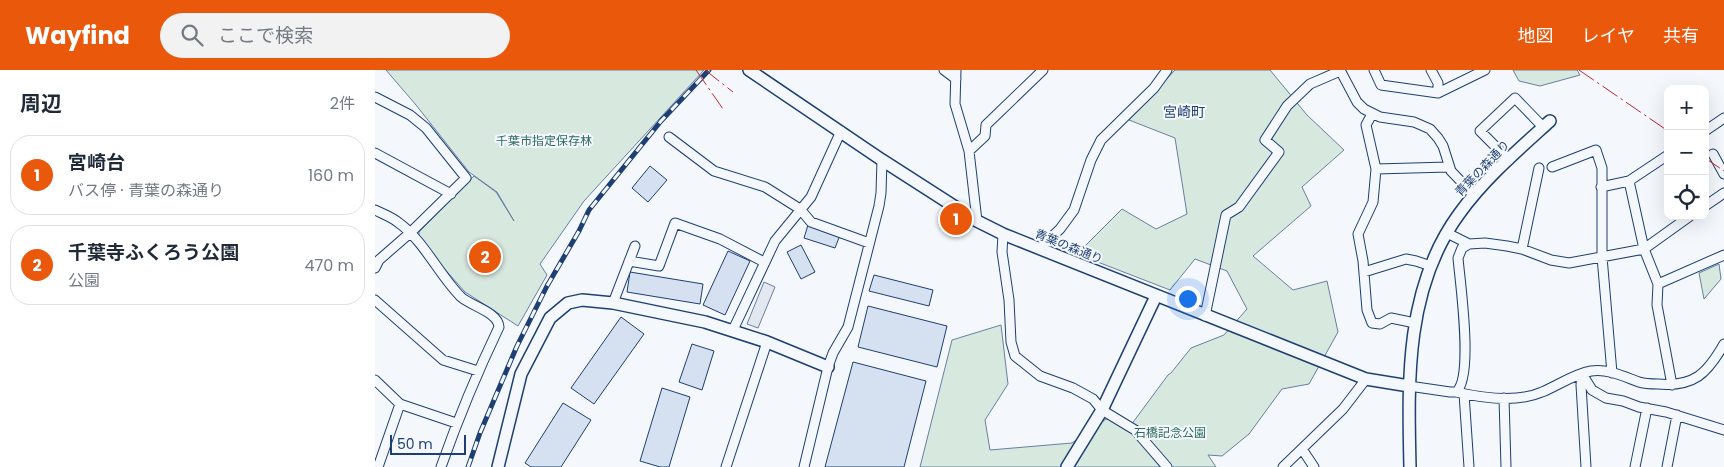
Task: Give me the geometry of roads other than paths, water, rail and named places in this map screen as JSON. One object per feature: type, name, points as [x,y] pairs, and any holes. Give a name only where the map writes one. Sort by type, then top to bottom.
[{"type":"street","name":"青葉の森通り","points":[[749,70],[882,160],[977,221],[1003,234],[1366,380],[1409,386]]},
{"type":"street","points":[[944,70],[956,74],[955,104],[969,151],[977,221]]},
{"type":"street","points":[[969,151],[985,136],[986,125],[1043,70]]},
{"type":"street","points":[[1039,249],[1060,229],[1074,210],[1091,160],[1101,140],[1154,88],[1167,70]]},
{"type":"street","points":[[1205,316],[1226,215],[1239,207],[1279,152],[1265,140],[1287,106],[1310,84],[1340,70],[1357,102],[1364,109],[1373,114],[1414,122],[1430,129],[1443,146],[1448,167],[1454,176],[1474,195]]},
{"type":"street","points":[[1374,70],[1381,85],[1438,94],[1482,71]]},
{"type":"street","points":[[1431,70],[1438,83],[1438,94]]},
{"type":"street","points":[[375,97],[410,115],[426,128],[466,178],[411,233],[379,260],[375,268]]},
{"type":"street","points":[[1509,160],[1481,131],[1515,98],[1546,124]]},
{"type":"street","points":[[1373,114],[1366,125],[1376,169],[1373,202],[1358,234],[1367,310],[1372,322],[1380,324],[1391,318],[1415,323]]},
{"type":"street","points":[[1706,130],[1724,118]]},
{"type":"street","name":"青葉の森通り","points":[[1410,467],[1409,386],[1411,347],[1424,284],[1431,266],[1459,214],[1474,195],[1546,124]]},
{"type":"street","points":[[733,330],[775,241],[811,197],[841,131]]},
{"type":"street","points":[[669,137],[714,171],[765,187],[800,209],[811,222],[869,243]]},
{"type":"street","points":[[1552,167],[1597,150],[1602,168],[1603,257],[1612,373]]},
{"type":"street","points":[[375,153],[451,194]]},
{"type":"street","points":[[1713,154],[1724,174]]},
{"type":"street","points":[[1601,187],[1629,180],[1664,158]]},
{"type":"street","points":[[805,467],[833,352],[849,327],[881,193],[882,160]]},
{"type":"street","points":[[1376,169],[1448,167]]},
{"type":"street","points":[[1522,249],[1539,168]]},
{"type":"street","points":[[1629,180],[1644,249],[1658,284],[1657,305],[1672,385]]},
{"type":"street","points":[[1709,203],[1724,193]]},
{"type":"street","points":[[375,210],[399,222],[411,233],[462,298],[499,322],[499,327],[456,423],[441,467]]},
{"type":"street","points":[[1469,467],[1460,393],[1466,359],[1458,258],[1462,248],[1469,244],[1485,243],[1522,249],[1551,260],[1569,263],[1644,249],[1685,220]]},
{"type":"street","points":[[629,261],[659,266],[675,223],[719,239],[764,262]]},
{"type":"street","points":[[1003,234],[1002,252],[1009,300],[1011,342],[1015,356],[1040,376],[1073,388],[1093,399],[1102,410],[1135,430],[1167,467]]},
{"type":"street","points":[[1447,234],[1469,244]]},
{"type":"street","points":[[613,303],[635,246]]},
{"type":"street","points":[[1658,284],[1724,255]]},
{"type":"street","points":[[1364,272],[1406,259],[1431,266]]},
{"type":"street","points":[[1067,467],[1102,410],[1156,296]]},
{"type":"street","points":[[375,300],[443,360],[478,371]]},
{"type":"street","points":[[498,467],[521,374],[550,318],[568,303],[582,300],[613,303],[705,322],[767,342],[828,368]]},
{"type":"street","points":[[726,467],[767,342]]},
{"type":"street","points":[[1409,386],[1504,398],[1527,397],[1543,392],[1572,377],[1591,370],[1612,373],[1641,383],[1672,385],[1687,383],[1700,376],[1715,360],[1724,344]]},
{"type":"street","points":[[1582,374],[1592,390],[1606,398],[1623,401],[1639,408],[1677,415],[1724,430]]},
{"type":"street","points":[[1582,374],[1586,467]]},
{"type":"street","points":[[375,380],[400,404],[456,423]]},
{"type":"street","points":[[1283,467],[1343,409],[1366,380]]},
{"type":"street","points":[[1504,398],[1506,467]]},
{"type":"street","points":[[378,467],[400,404]]},
{"type":"street","points":[[1635,467],[1647,408]]},
{"type":"street","points":[[1667,467],[1677,415]]},
{"type":"street","points":[[1301,449],[1314,467]]},
{"type":"railway","points":[[468,467],[480,433],[517,346],[547,286],[589,210],[661,121],[709,70]]},
{"type":"place","name":"宮崎台","points":[[956,219]]},
{"type":"place","name":"千葉寺ふくろう公園","points":[[485,257]]},
{"type":"district","name":"宮崎町","points":[[1184,112]]},
{"type":"park label","name":"千葉市指定保存林","points":[[544,140]]},
{"type":"park label","name":"石橋記念公園","points":[[1170,432]]}]
